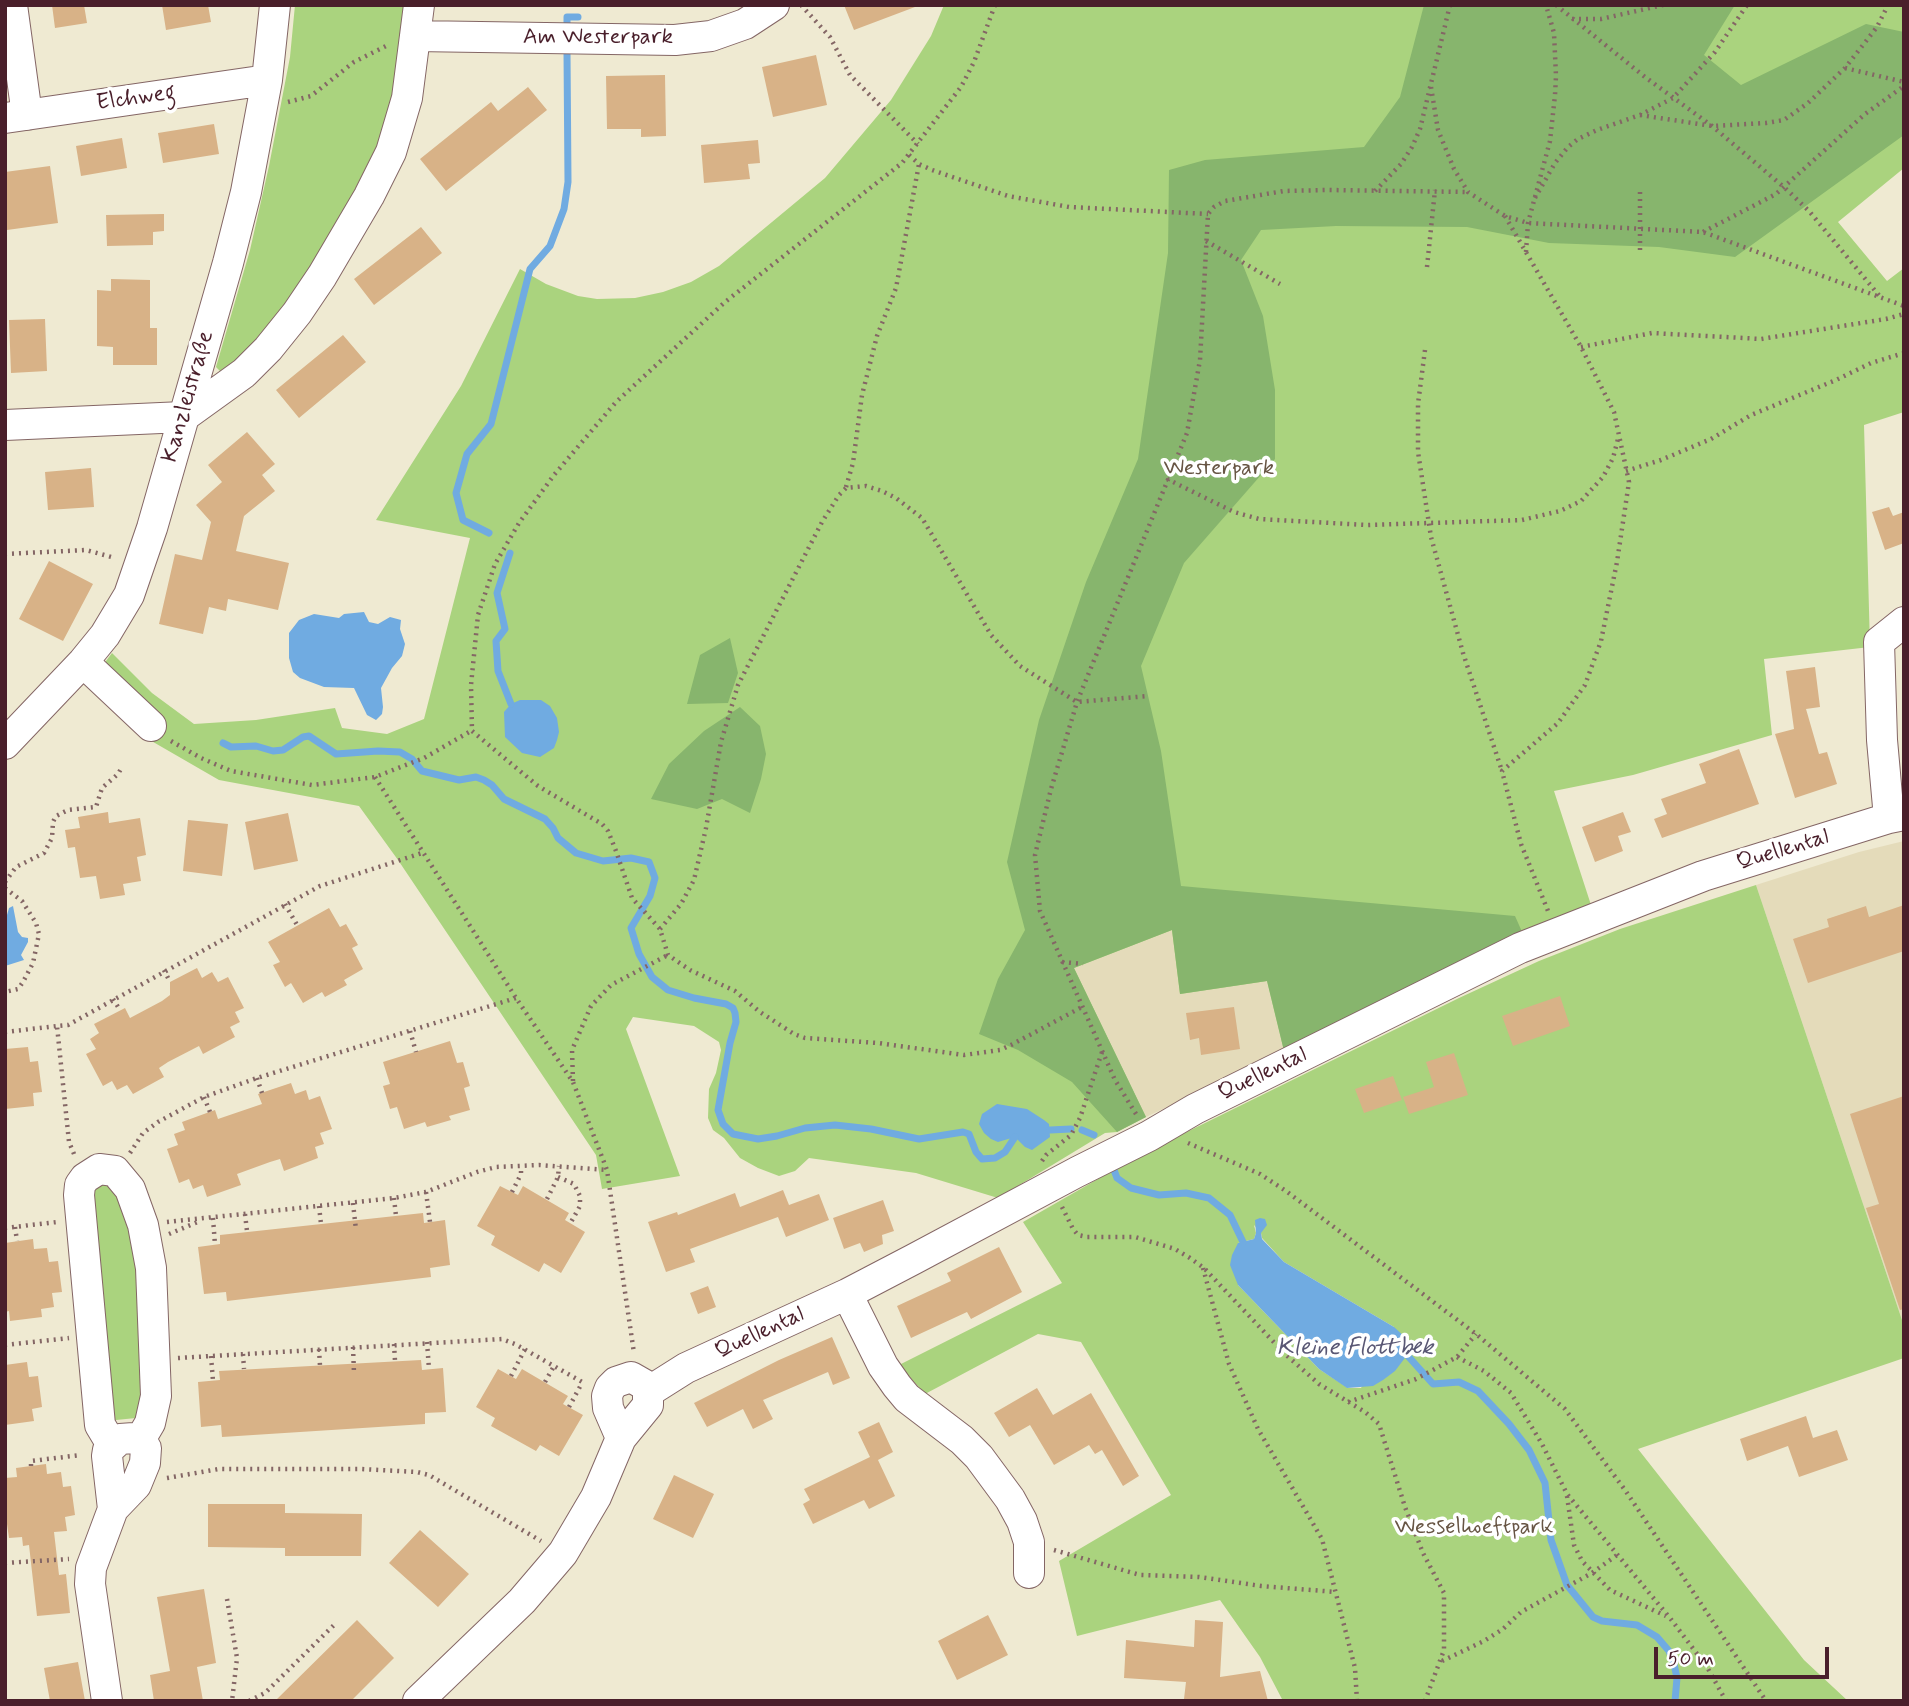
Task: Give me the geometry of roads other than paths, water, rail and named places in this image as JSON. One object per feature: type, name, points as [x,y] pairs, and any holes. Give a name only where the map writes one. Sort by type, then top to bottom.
[{"type":"street","points":[[12,5],[16,116]]},
{"type":"street","name":"Kanzleistraße","points":[[5,744],[83,663],[129,595],[228,263],[274,92],[275,5]]},
{"type":"street","points":[[5,425],[183,417],[244,373],[268,349],[322,276],[369,196],[391,152],[407,98],[419,5]]},
{"type":"street","name":"Am Westerpark","points":[[415,36],[675,40],[711,36],[745,24],[774,5]]},
{"type":"street","name":"Elchweg","points":[[16,116],[274,92]]},
{"type":"street","points":[[1896,817],[1882,740],[1879,642],[1904,622]]},
{"type":"street","points":[[83,663],[151,726]]},
{"type":"street","name":"Quellental","points":[[418,1701],[545,1577],[581,1525],[621,1438],[608,1408],[607,1396],[616,1382],[631,1377],[645,1385],[648,1392],[686,1368],[847,1294],[1149,1136],[1195,1108],[1520,948],[1703,876],[1896,817]]},
{"type":"street","points":[[107,1701],[90,1584],[94,1558],[113,1509],[120,1447],[150,1423],[154,1410],[156,1360],[151,1268],[143,1225],[130,1189],[121,1176],[99,1168],[85,1178],[80,1185],[79,1195],[100,1425],[120,1447],[146,1448],[143,1470],[136,1485],[113,1509]]},
{"type":"street","points":[[847,1294],[883,1366],[897,1386],[907,1398],[962,1440],[979,1457],[1010,1499],[1029,1542],[1029,1573]]},
{"type":"water","points":[[364,612],[369,622],[378,624],[390,617],[401,620],[400,629],[405,644],[402,656],[381,688],[382,714],[376,720],[367,715],[354,688],[324,687],[300,678],[293,672],[289,658],[289,633],[299,620],[314,614],[339,618],[344,614]]},
{"type":"water","points":[[520,700],[541,700],[550,706],[557,718],[559,732],[554,748],[540,757],[522,753],[505,737],[504,712],[511,704]]},
{"type":"water","points":[[13,906],[18,932],[22,937],[28,938],[28,942],[21,955],[24,960],[5,966],[5,922],[9,908]]},
{"type":"water","points":[[997,1104],[1027,1109],[1049,1124],[1050,1137],[1032,1150],[1015,1137],[998,1142],[991,1139],[979,1124],[982,1114]]},
{"type":"water","name":"Kleine Flottbek","points":[[1265,1219],[1267,1225],[1261,1233],[1262,1239],[1284,1262],[1394,1327],[1406,1338],[1411,1350],[1395,1371],[1373,1386],[1347,1388],[1319,1369],[1238,1285],[1230,1265],[1232,1255],[1238,1243],[1254,1239],[1255,1220]]},
{"type":"waterway","points":[[567,23],[567,17],[578,17]]},
{"type":"waterway","points":[[489,533],[463,520],[456,493],[467,454],[491,424],[530,269],[550,246],[564,209],[568,182],[567,52]]},
{"type":"waterway","points":[[510,553],[497,593],[505,629],[496,641],[498,671],[511,704]]},
{"type":"waterway","name":"Kleine Flottbek","points":[[223,743],[231,747],[256,746],[273,751],[283,750],[309,736],[336,754],[400,752],[412,759],[422,771],[459,780],[476,777],[484,780],[504,799],[545,819],[558,838],[576,853],[603,861],[631,858],[649,862],[655,878],[650,896],[631,928],[639,954],[652,977],[668,990],[726,1004],[733,1008],[735,1013],[736,1022],[718,1110],[723,1124],[733,1134],[758,1139],[805,1128],[835,1125],[919,1139],[963,1132],[969,1134],[982,1159],[995,1158],[1005,1152],[1015,1137]]},
{"type":"waterway","name":"Kleine Flottbek","points":[[1050,1130],[1071,1129]]},
{"type":"waterway","name":"Kleine Flottbek","points":[[1082,1130],[1094,1135]]},
{"type":"waterway","name":"Kleine Flottbek","points":[[1114,1170],[1117,1178],[1131,1188],[1159,1195],[1186,1193],[1209,1198],[1230,1215],[1243,1242]]},
{"type":"waterway","name":"Kleine Flottbek","points":[[1407,1355],[1433,1384],[1459,1382],[1478,1391],[1509,1424],[1529,1450],[1545,1483],[1551,1540],[1567,1585],[1593,1617],[1602,1621],[1637,1625],[1657,1637],[1669,1651],[1674,1664],[1677,1678],[1675,1701]]},
{"type":"park label","name":"Westerpark","points":[[1219,469]]},
{"type":"park label","name":"Wesselhoeftpark","points":[[1474,1528]]}]
